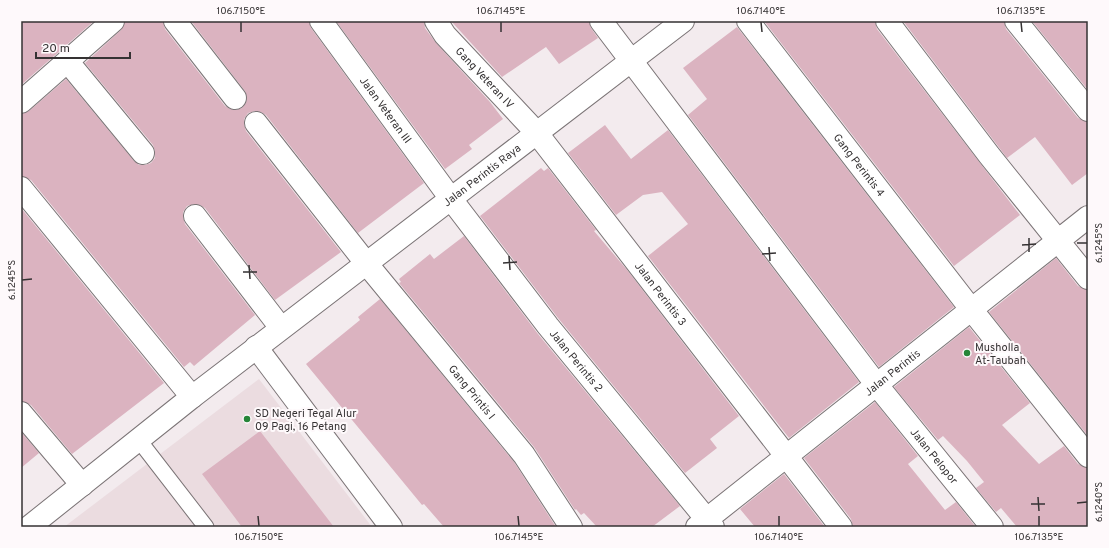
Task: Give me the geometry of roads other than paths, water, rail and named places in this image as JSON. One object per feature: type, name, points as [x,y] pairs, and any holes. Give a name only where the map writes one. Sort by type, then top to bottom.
[{"type":"street","points":[[21,102],[113,21]]},
{"type":"street","points":[[175,21],[235,98]]},
{"type":"street","name":"Jalan Veteran III","points":[[321,21],[451,199]]},
{"type":"street","name":"Gang Veteran IV","points":[[436,21],[445,35],[536,132]]},
{"type":"street","points":[[601,21],[876,384]]},
{"type":"street","name":"Jalan Perintis Raya","points":[[29,527],[192,396],[683,21]]},
{"type":"street","name":"Gang Perintis 4","points":[[748,21],[971,309],[1088,456]]},
{"type":"street","points":[[887,21],[989,154],[1088,278]]},
{"type":"street","points":[[1016,21],[1088,110]]},
{"type":"street","points":[[68,62],[143,153]]},
{"type":"street","name":"Gang Printis I","points":[[256,123],[366,262],[524,455],[571,527]]},
{"type":"street","name":"Jalan Perintis 3","points":[[536,132],[841,527]]},
{"type":"street","points":[[21,188],[192,396]]},
{"type":"street","name":"Jalan Perintis 2","points":[[451,199],[548,326],[705,524]]},
{"type":"street","points":[[195,216],[281,328]]},
{"type":"street","name":"Jalan Perintis","points":[[705,524],[785,456],[1088,217]]},
{"type":"street","points":[[256,348],[391,527]]},
{"type":"street","name":"Jalan Pelopor","points":[[876,384],[992,527]]},
{"type":"street","points":[[21,413],[82,485]]},
{"type":"lane","points":[[138,439],[206,527]]},
{"type":"place","name":"Musholla At-Taubah","points":[[967,353]]},
{"type":"place","name":"SD Negeri Tegal Alur 09 Pagi, 16 Petang","points":[[247,419]]}]
